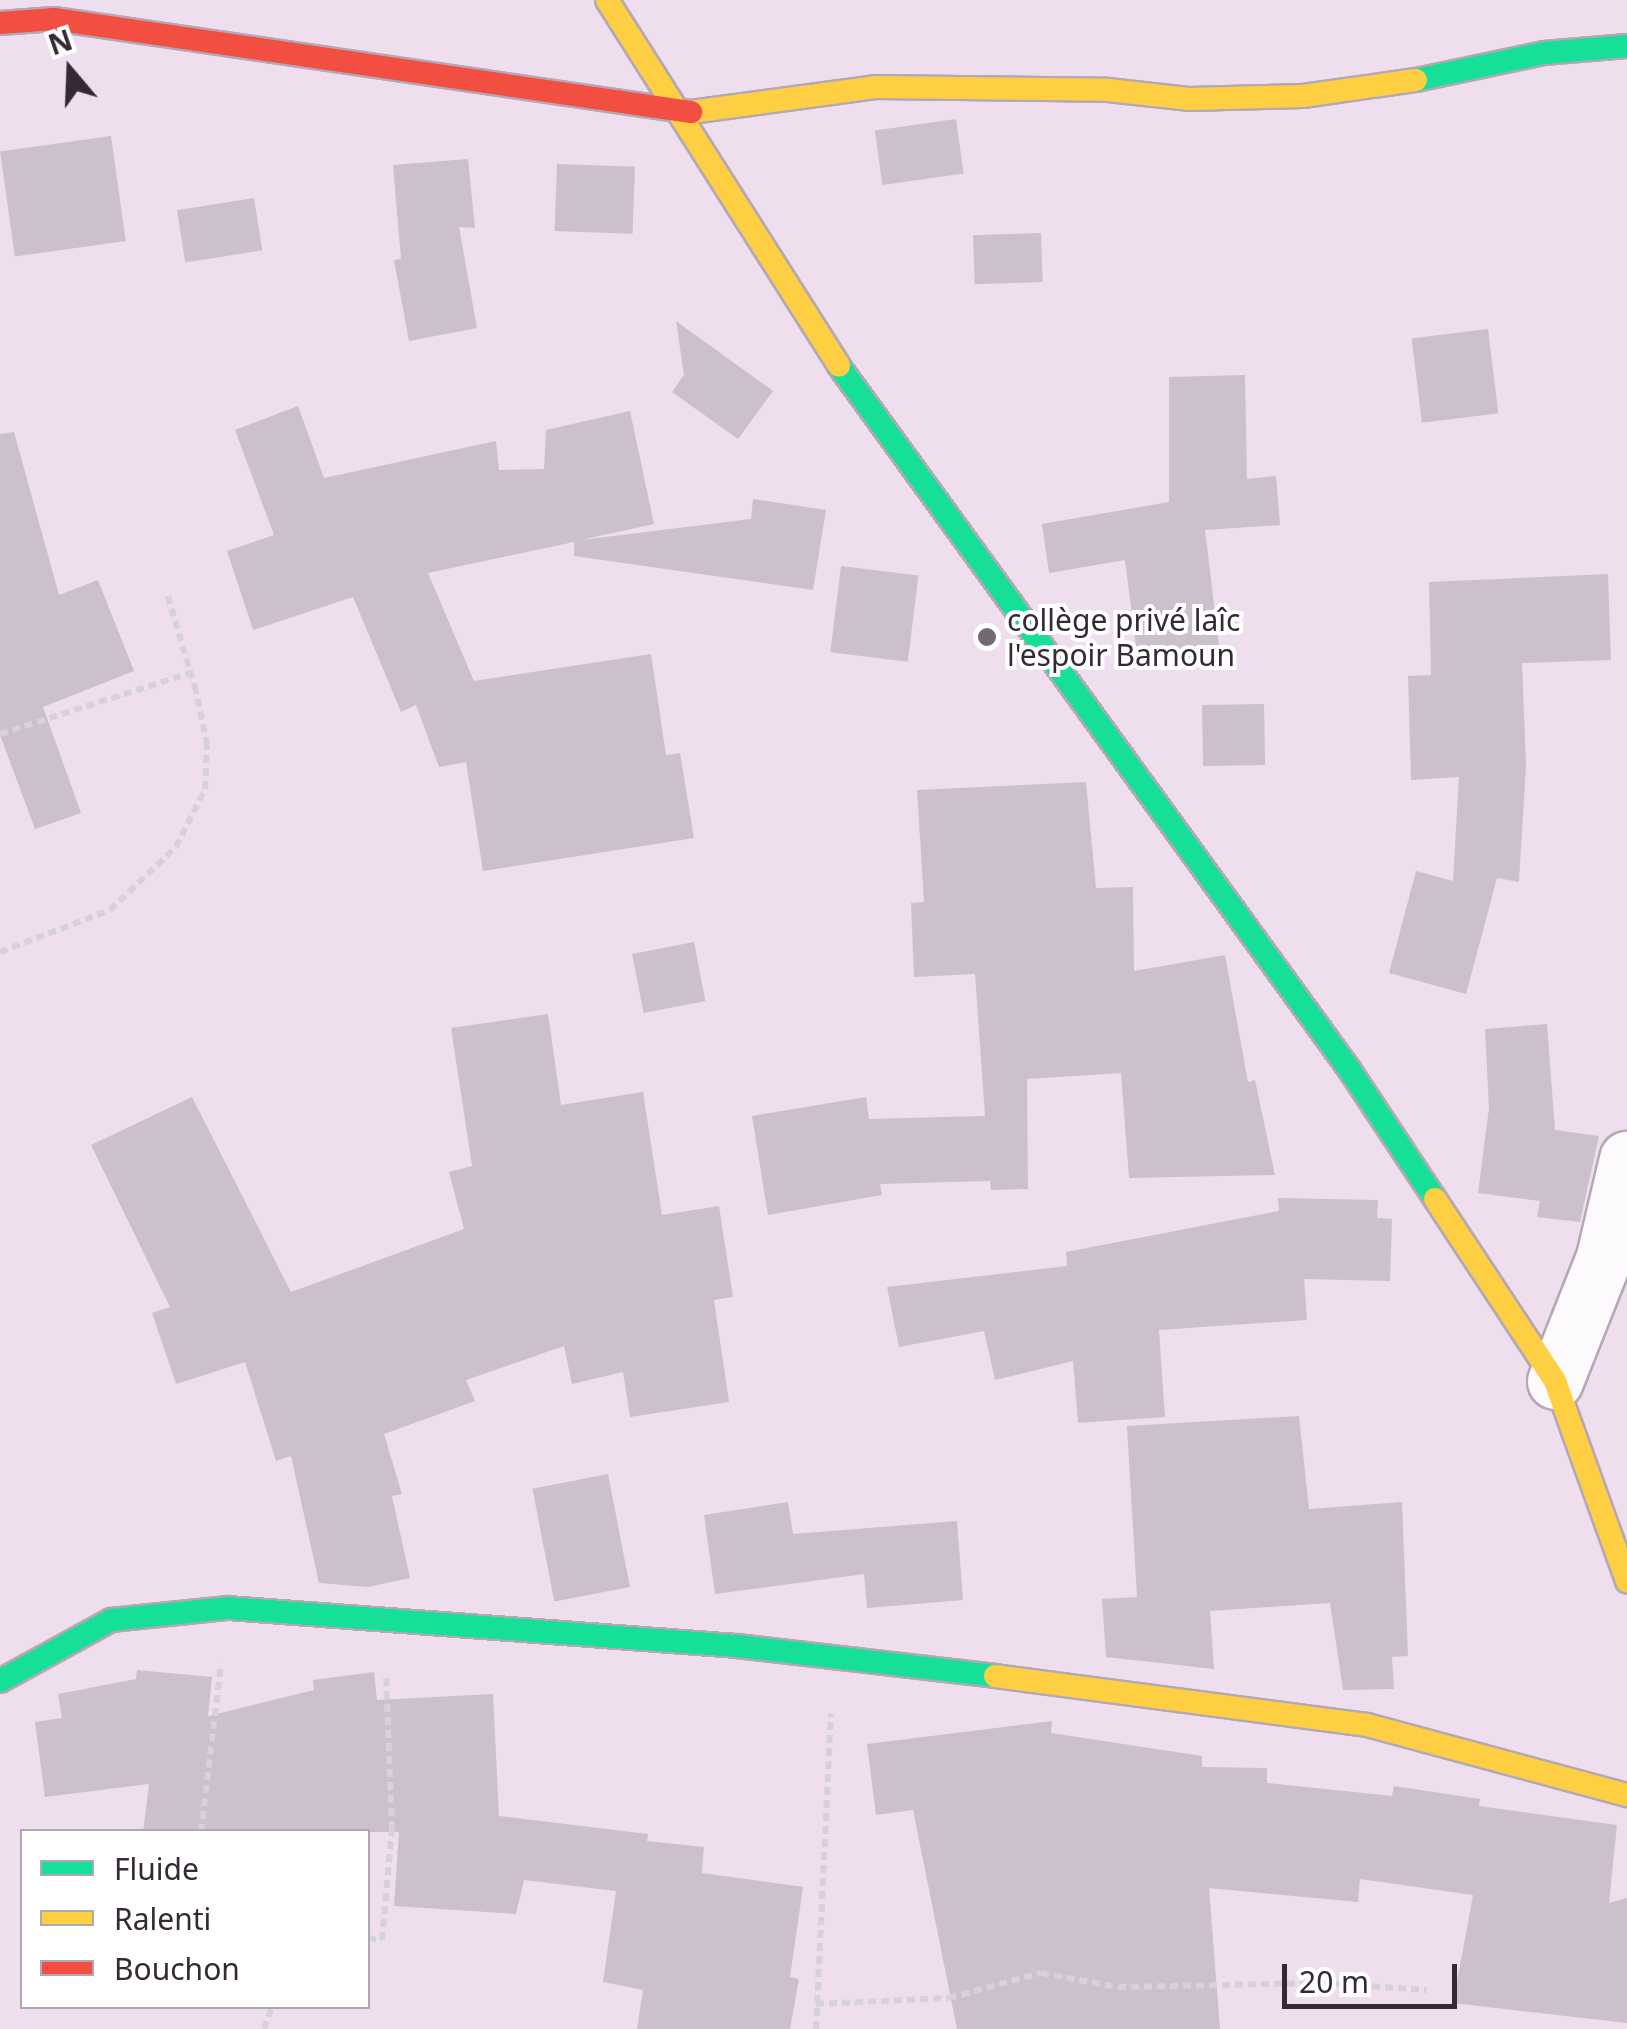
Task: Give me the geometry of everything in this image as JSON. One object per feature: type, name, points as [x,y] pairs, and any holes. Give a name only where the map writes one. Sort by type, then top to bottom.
[{"type":"street","points":[[606,0],[674,114],[826,348],[1350,1069],[1555,1381],[1627,1581]]},
{"type":"street","points":[[0,23],[54,19],[674,114],[874,87],[1108,90],[1190,100],[1304,96],[1400,84],[1544,53],[1627,46]]},
{"type":"street","points":[[1555,1381],[1604,1258],[1627,1159]]},
{"type":"street","points":[[0,1681],[111,1620],[228,1608],[833,1657],[1367,1725],[1627,1794]]},
{"type":"path","points":[[0,952],[110,910],[176,847],[206,789],[206,745],[167,594]]},
{"type":"path","points":[[0,734],[190,672]]},
{"type":"path","points":[[201,1829],[228,1608]]},
{"type":"path","points":[[370,1938],[382,1940],[392,1829],[384,1620]]},
{"type":"path","points":[[816,2029],[833,1657]]},
{"type":"path","points":[[816,2004],[949,1998],[1041,1973],[1118,1988],[1320,1984],[1427,1990]]},
{"type":"building","points":[[956,119],[964,173],[882,185],[875,130]]},
{"type":"building","points":[[111,136],[126,241],[15,257],[0,152]]},
{"type":"building","points":[[468,159],[475,228],[459,227],[477,328],[409,341],[394,260],[401,259],[393,165]]},
{"type":"building","points":[[557,164],[635,167],[633,234],[555,231]]},
{"type":"building","points":[[254,198],[262,250],[185,263],[177,210]]},
{"type":"building","points":[[1041,233],[1043,282],[975,284],[973,235]]},
{"type":"building","points":[[676,321],[773,391],[738,439],[672,392],[684,375]]},
{"type":"building","points":[[1488,329],[1498,413],[1422,423],[1412,338]]},
{"type":"building","points":[[1245,375],[1247,479],[1276,476],[1280,525],[1205,530],[1220,654],[1138,663],[1125,560],[1049,573],[1042,524],[1169,502],[1169,377]]},
{"type":"building","points":[[298,406],[324,478],[496,441],[499,470],[544,469],[546,430],[630,411],[654,524],[581,540],[751,519],[753,499],[826,510],[813,590],[574,556],[574,542],[428,573],[474,681],[651,654],[666,755],[680,753],[694,838],[483,871],[466,762],[439,767],[416,705],[401,712],[353,597],[253,630],[227,551],[274,535],[235,430]]},
{"type":"building","points":[[14,432],[59,595],[98,580],[134,671],[43,707],[81,813],[35,829],[0,735],[0,434]]},
{"type":"building","points":[[841,566],[918,576],[908,662],[830,652]]},
{"type":"building","points":[[1608,574],[1611,660],[1522,663],[1526,765],[1519,882],[1497,878],[1466,994],[1389,973],[1416,871],[1453,881],[1459,777],[1411,780],[1408,676],[1431,675],[1429,582]]},
{"type":"building","points":[[1264,704],[1265,765],[1203,766],[1202,705]]},
{"type":"building","points":[[1086,782],[1096,888],[1133,887],[1134,971],[1225,955],[1248,1082],[1255,1080],[1275,1175],[1129,1178],[1121,1073],[1027,1079],[1028,1189],[991,1190],[990,1181],[880,1184],[882,1195],[768,1215],[752,1116],[866,1097],[869,1119],[985,1116],[975,974],[914,977],[911,903],[924,902],[917,790]]},
{"type":"building","points":[[694,942],[705,1001],[644,1013],[632,954]]},
{"type":"building","points":[[548,1014],[561,1105],[643,1092],[662,1215],[719,1206],[733,1297],[714,1300],[729,1402],[630,1417],[623,1372],[572,1384],[564,1346],[466,1380],[475,1401],[384,1434],[402,1494],[392,1496],[410,1578],[368,1587],[319,1583],[291,1456],[276,1461],[245,1362],[176,1384],[152,1313],[170,1307],[91,1145],[192,1097],[291,1292],[464,1229],[449,1172],[472,1166],[451,1028]]},
{"type":"building","points":[[1547,1024],[1555,1130],[1599,1136],[1580,1222],[1537,1217],[1540,1201],[1478,1193],[1489,1108],[1485,1029]]},
{"type":"building","points":[[1278,1198],[1378,1200],[1377,1218],[1392,1219],[1390,1281],[1304,1279],[1307,1320],[1159,1330],[1165,1417],[1078,1423],[1073,1361],[995,1380],[984,1331],[899,1347],[887,1287],[1067,1266],[1066,1252],[1279,1211]]},
{"type":"building","points":[[1299,1416],[1309,1509],[1402,1502],[1408,1656],[1392,1657],[1394,1689],[1343,1690],[1330,1603],[1210,1611],[1214,1669],[1106,1657],[1102,1599],[1137,1597],[1127,1426]]},
{"type":"building","points":[[608,1474],[630,1587],[554,1602],[532,1489]]},
{"type":"building","points":[[788,1502],[793,1534],[957,1521],[963,1600],[867,1608],[864,1574],[715,1594],[704,1515]]},
{"type":"building","points":[[137,1670],[212,1677],[208,1716],[314,1690],[313,1680],[374,1672],[377,1700],[493,1694],[499,1816],[648,1834],[647,1841],[704,1847],[702,1873],[803,1887],[790,1977],[799,1979],[790,2029],[637,2029],[643,1990],[603,1982],[616,1891],[524,1880],[516,1914],[394,1906],[399,1832],[143,1829],[149,1784],[45,1797],[35,1722],[62,1718],[58,1694],[136,1679]]},
{"type":"building","points":[[1052,1721],[1051,1733],[1202,1756],[1202,1767],[1267,1768],[1267,1783],[1392,1796],[1394,1786],[1480,1799],[1479,1806],[1617,1825],[1609,1903],[1627,1898],[1627,2023],[1453,2003],[1473,1895],[1360,1879],[1358,1902],[1209,1888],[1220,2029],[957,2029],[913,1810],[876,1815],[867,1744]]},
{"type":"traffic: fast","points":[[1416,80],[1544,53],[1627,46]]},
{"type":"traffic: fast","points":[[839,366],[1349,1069],[1435,1199]]},
{"type":"traffic: fast","points":[[0,1681],[111,1620],[228,1608],[737,1646],[995,1676]]},
{"type":"traffic: slow","points":[[607,0],[839,366]]},
{"type":"traffic: slow","points":[[691,112],[875,87],[1108,90],[1189,99],[1303,96],[1416,80]]},
{"type":"traffic: slow","points":[[1435,1199],[1555,1381],[1627,1581]]},
{"type":"traffic: slow","points":[[995,1676],[1367,1725],[1627,1795]]},
{"type":"traffic: jam","points":[[0,23],[54,19],[691,112]]},
{"type":"place","name":"collège privé laîc l'espoir Bamoun","points":[[987,637]]}]
